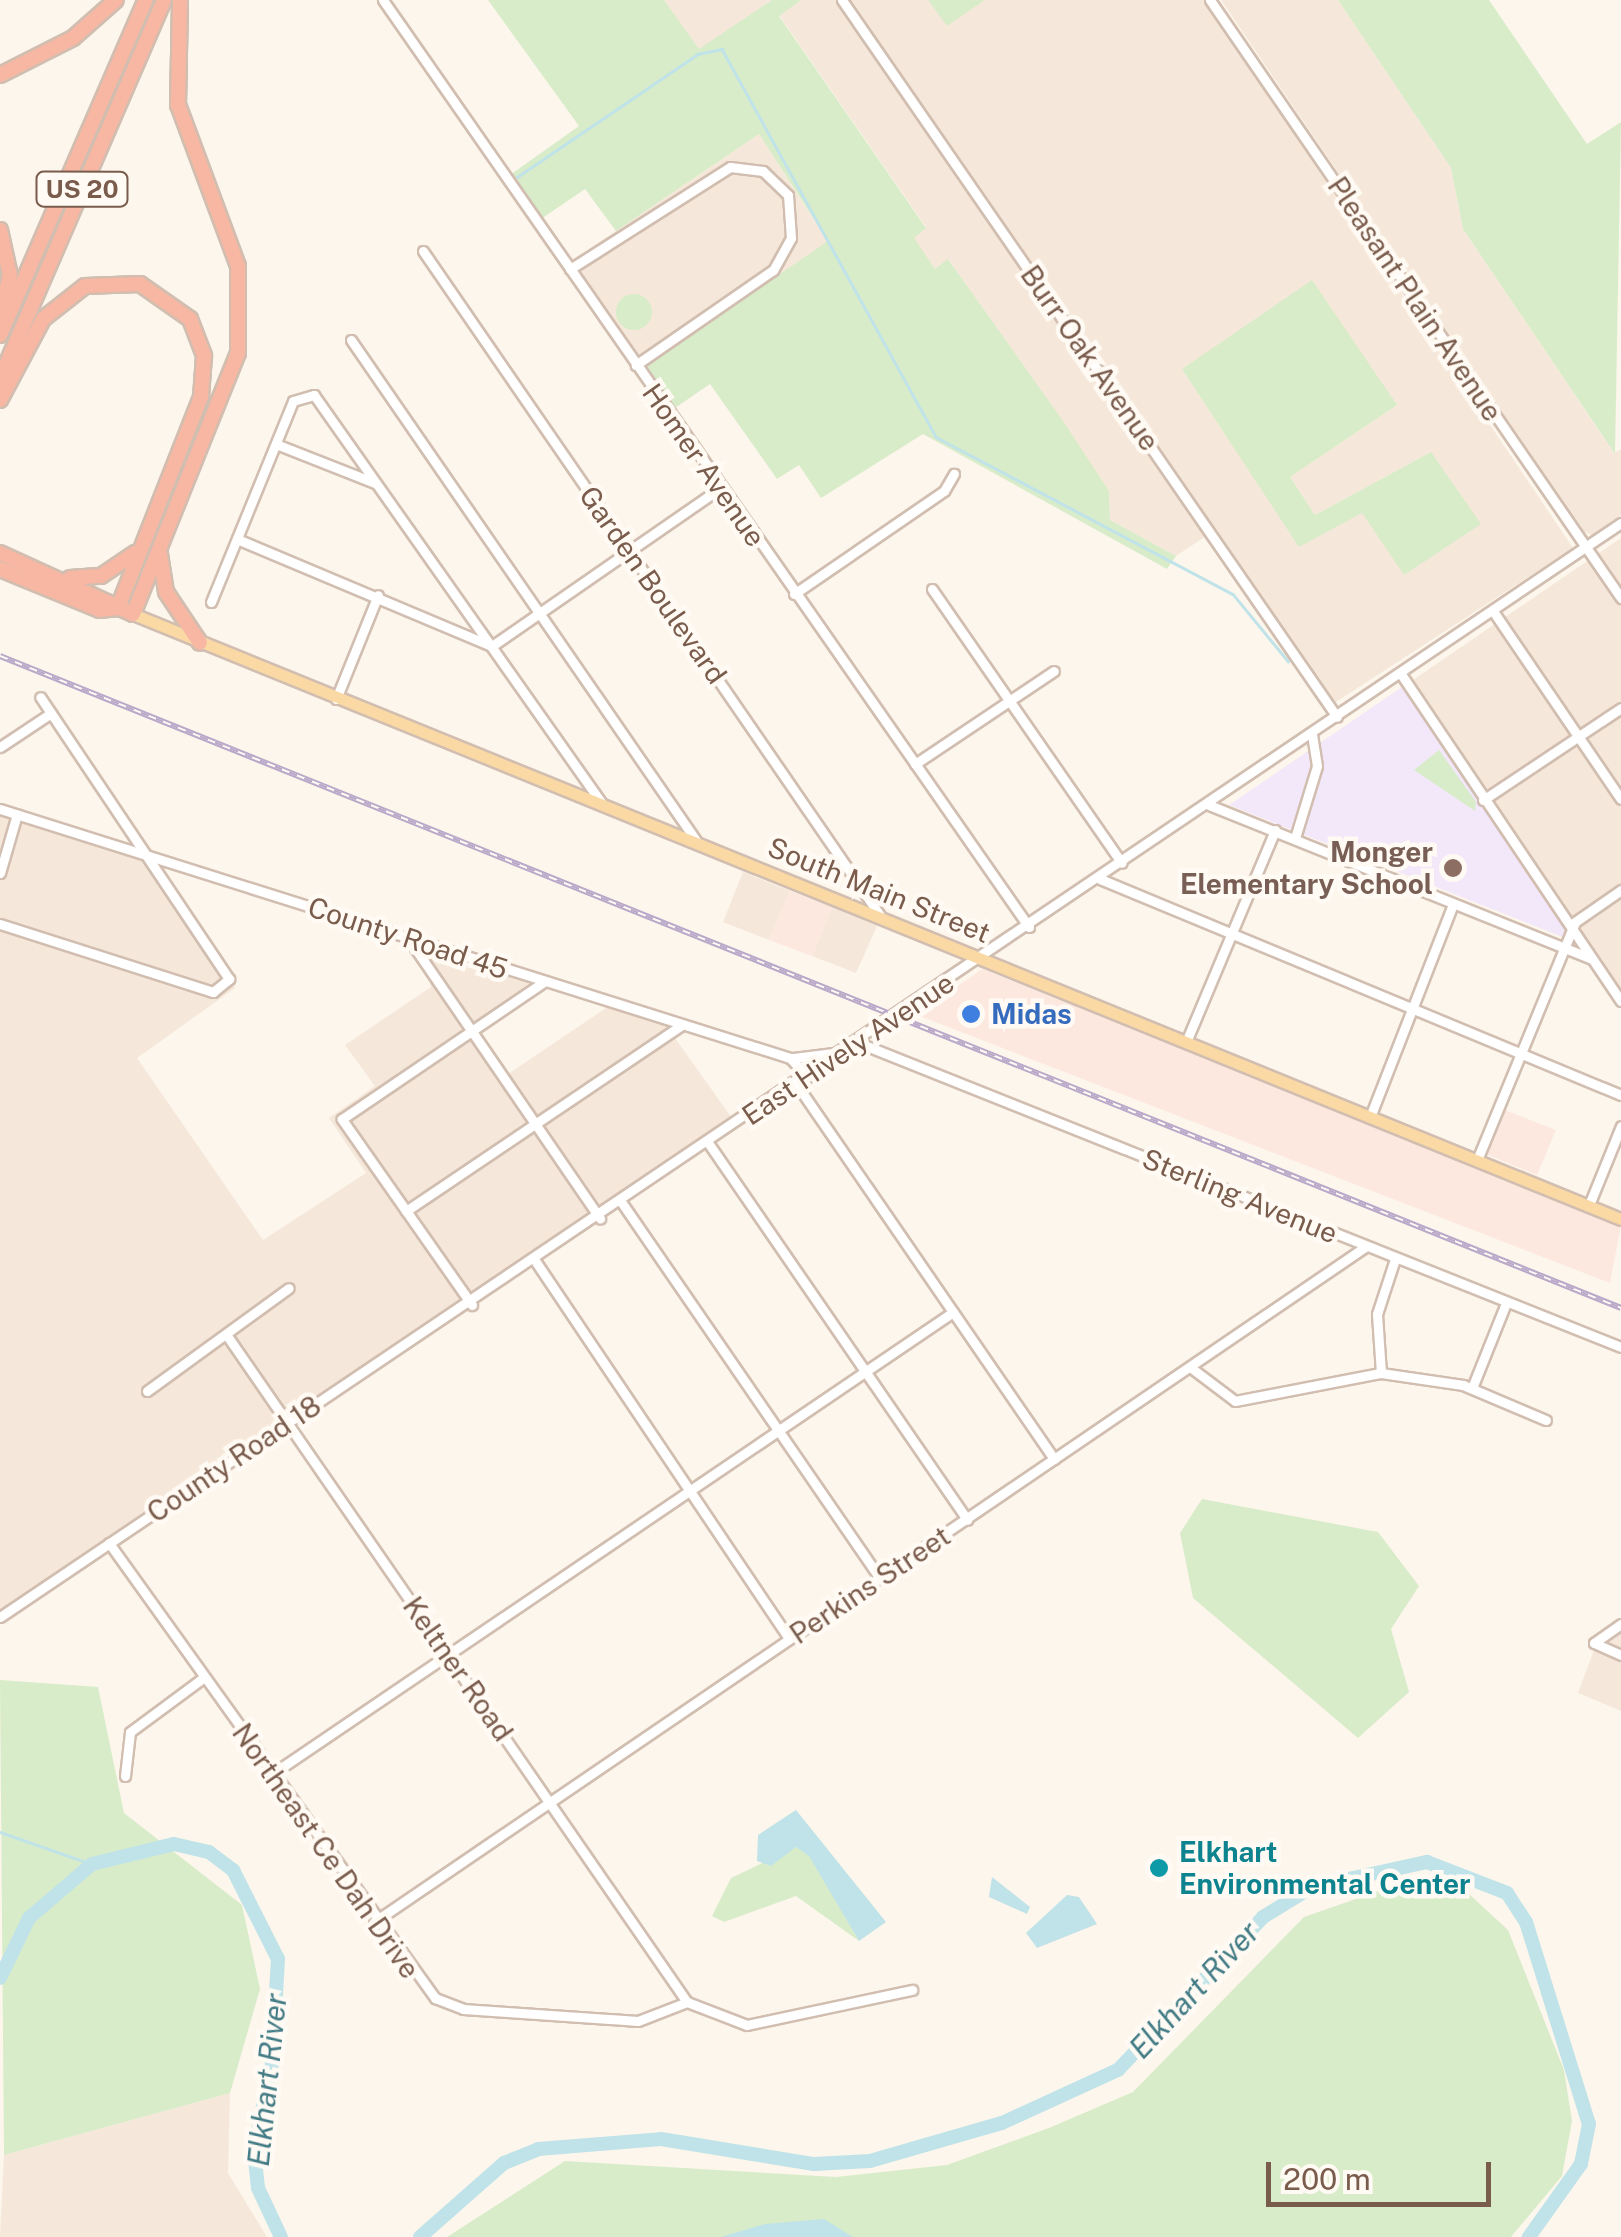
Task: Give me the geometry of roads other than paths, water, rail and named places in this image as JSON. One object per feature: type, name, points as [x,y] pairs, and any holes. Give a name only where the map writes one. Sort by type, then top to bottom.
[{"type":"highway","points":[[0,75],[73,38],[116,0]]},
{"type":"highway","name":"US 20","points":[[0,336],[146,0]]},
{"type":"highway","name":"US 20","points":[[0,379],[164,0]]},
{"type":"highway","points":[[125,611],[160,544],[238,353],[244,308],[238,266],[178,104],[180,0]]},
{"type":"highway","points":[[0,230],[10,275],[0,315]]},
{"type":"highway","points":[[0,400],[43,319],[70,293],[122,281],[176,303],[199,338],[205,377],[142,545],[125,611]]},
{"type":"highway","points":[[160,544],[166,592],[200,643]]},
{"type":"highway","points":[[47,573],[101,576],[142,545]]},
{"type":"highway","name":"South Main Street","points":[[0,554],[125,611]]},
{"type":"highway","name":"South Main Street","points":[[0,569],[100,610],[125,611]]},
{"type":"main road","name":"South Main Street","points":[[125,611],[1621,1218]]},
{"type":"street","name":"Homer Avenue","points":[[383,0],[1029,927]]},
{"type":"street","name":"Burr Oak Avenue","points":[[842,0],[1337,717]]},
{"type":"street","name":"Pleasant Plain Avenue","points":[[1210,0],[1621,598]]},
{"type":"street","points":[[570,269],[712,174],[746,166],[781,185],[794,222],[773,270],[636,365]]},
{"type":"street","name":"Garden Boulevard","points":[[423,252],[882,919]]},
{"type":"street","points":[[351,340],[697,842]]},
{"type":"street","points":[[211,602],[294,401],[307,392],[378,484],[604,807]]},
{"type":"street","points":[[276,444],[378,484]]},
{"type":"street","points":[[794,594],[944,491],[954,474]]},
{"type":"street","points":[[492,646],[720,488]]},
{"type":"street","name":"East Hively Avenue","points":[[472,1304],[1621,524]]},
{"type":"street","points":[[236,539],[378,595],[492,646]]},
{"type":"street","points":[[932,589],[1122,863]]},
{"type":"street","points":[[336,699],[378,595]]},
{"type":"street","points":[[1493,610],[1621,799]]},
{"type":"street","points":[[914,764],[1054,671]]},
{"type":"street","points":[[1400,674],[1621,1001]]},
{"type":"street","points":[[0,924],[213,992],[229,979],[153,856],[40,697]]},
{"type":"street","points":[[1484,800],[1621,708]]},
{"type":"street","points":[[0,747],[52,713]]},
{"type":"street","points":[[1294,838],[1317,766],[1312,734]]},
{"type":"street","points":[[1209,804],[1592,959]]},
{"type":"street","name":"County Road 45","points":[[0,809],[790,1058],[808,1076]]},
{"type":"street","points":[[0,874],[17,814]]},
{"type":"street","points":[[1186,1042],[1275,830]]},
{"type":"street","points":[[1100,878],[1232,936],[1621,1094]]},
{"type":"street","points":[[1477,1160],[1572,929],[1621,890]]},
{"type":"street","points":[[1370,1117],[1409,1008],[1453,904]]},
{"type":"street","points":[[408,938],[416,957],[600,1218]]},
{"type":"street","points":[[472,1304],[342,1119],[545,981]]},
{"type":"street","points":[[406,1211],[682,1026]]},
{"type":"street","name":"Sterling Avenue","points":[[859,1042],[1395,1260],[1621,1347]]},
{"type":"street","points":[[790,1058],[846,1051]]},
{"type":"street","points":[[796,1085],[1054,1459]]},
{"type":"street","points":[[1589,1206],[1621,1126]]},
{"type":"street","points":[[709,1144],[967,1520]]},
{"type":"street","points":[[622,1204],[880,1578]]},
{"type":"street","name":"Perkins Street","points":[[374,1922],[1366,1247]]},
{"type":"street","points":[[1381,1373],[1378,1314],[1395,1260]]},
{"type":"street","points":[[536,1262],[789,1639]]},
{"type":"street","points":[[147,1391],[228,1338],[289,1288]]},
{"type":"street","points":[[1472,1388],[1506,1303]]},
{"type":"street","name":"County Road 18","points":[[0,1617],[472,1304]]},
{"type":"street","points":[[272,1774],[953,1312]]},
{"type":"street","name":"Keltner Road","points":[[228,1338],[687,2002]]},
{"type":"street","points":[[1190,1367],[1236,1401],[1381,1373],[1472,1388],[1546,1420]]},
{"type":"street","name":"Northeast Ce Dah Drive","points":[[110,1543],[417,1983],[463,2009],[638,2021],[687,2002]]},
{"type":"street","points":[[1621,1624],[1594,1643],[1621,1655]]},
{"type":"street","points":[[125,1776],[130,1732],[203,1678]]},
{"type":"street","points":[[687,2002],[746,2025],[912,1990]]},
{"type":"water","points":[[796,1810],[886,1922],[859,1941],[809,1856],[796,1847],[771,1866],[757,1861],[758,1835]]},
{"type":"water","points":[[992,1877],[1030,1907],[1027,1914],[989,1897]]},
{"type":"water","points":[[1067,1895],[1079,1897],[1097,1924],[1037,1948],[1026,1933]]},
{"type":"water","points":[[824,2219],[853,2237],[721,2237],[765,2224]]},
{"type":"waterway","points":[[517,177],[698,54],[722,49],[936,437],[1233,594],[1288,661]]},
{"type":"waterway","points":[[0,1832],[92,1864]]},
{"type":"waterway","name":"Elkhart River","points":[[0,1978],[29,1918],[92,1864],[174,1844],[209,1852],[233,1870],[278,1959],[272,2063],[254,2150],[258,2188],[281,2237]]},
{"type":"waterway","name":"Elkhart River","points":[[420,2237],[504,2163],[538,2149],[661,2139],[814,2164],[870,2161],[1002,2123],[1118,2070],[1263,1917],[1312,1887],[1427,1862],[1507,1893],[1526,1922],[1589,2124],[1581,2164],[1529,2237]]},
{"type":"railway","points":[[0,656],[1621,1308]]},
{"type":"place","name":"Monger Elementary School","points":[[1453,868]]},
{"type":"place","name":"Midas","points":[[971,1014]]},
{"type":"place","name":"Elkhart Environmental Center","points":[[1159,1868]]}]
